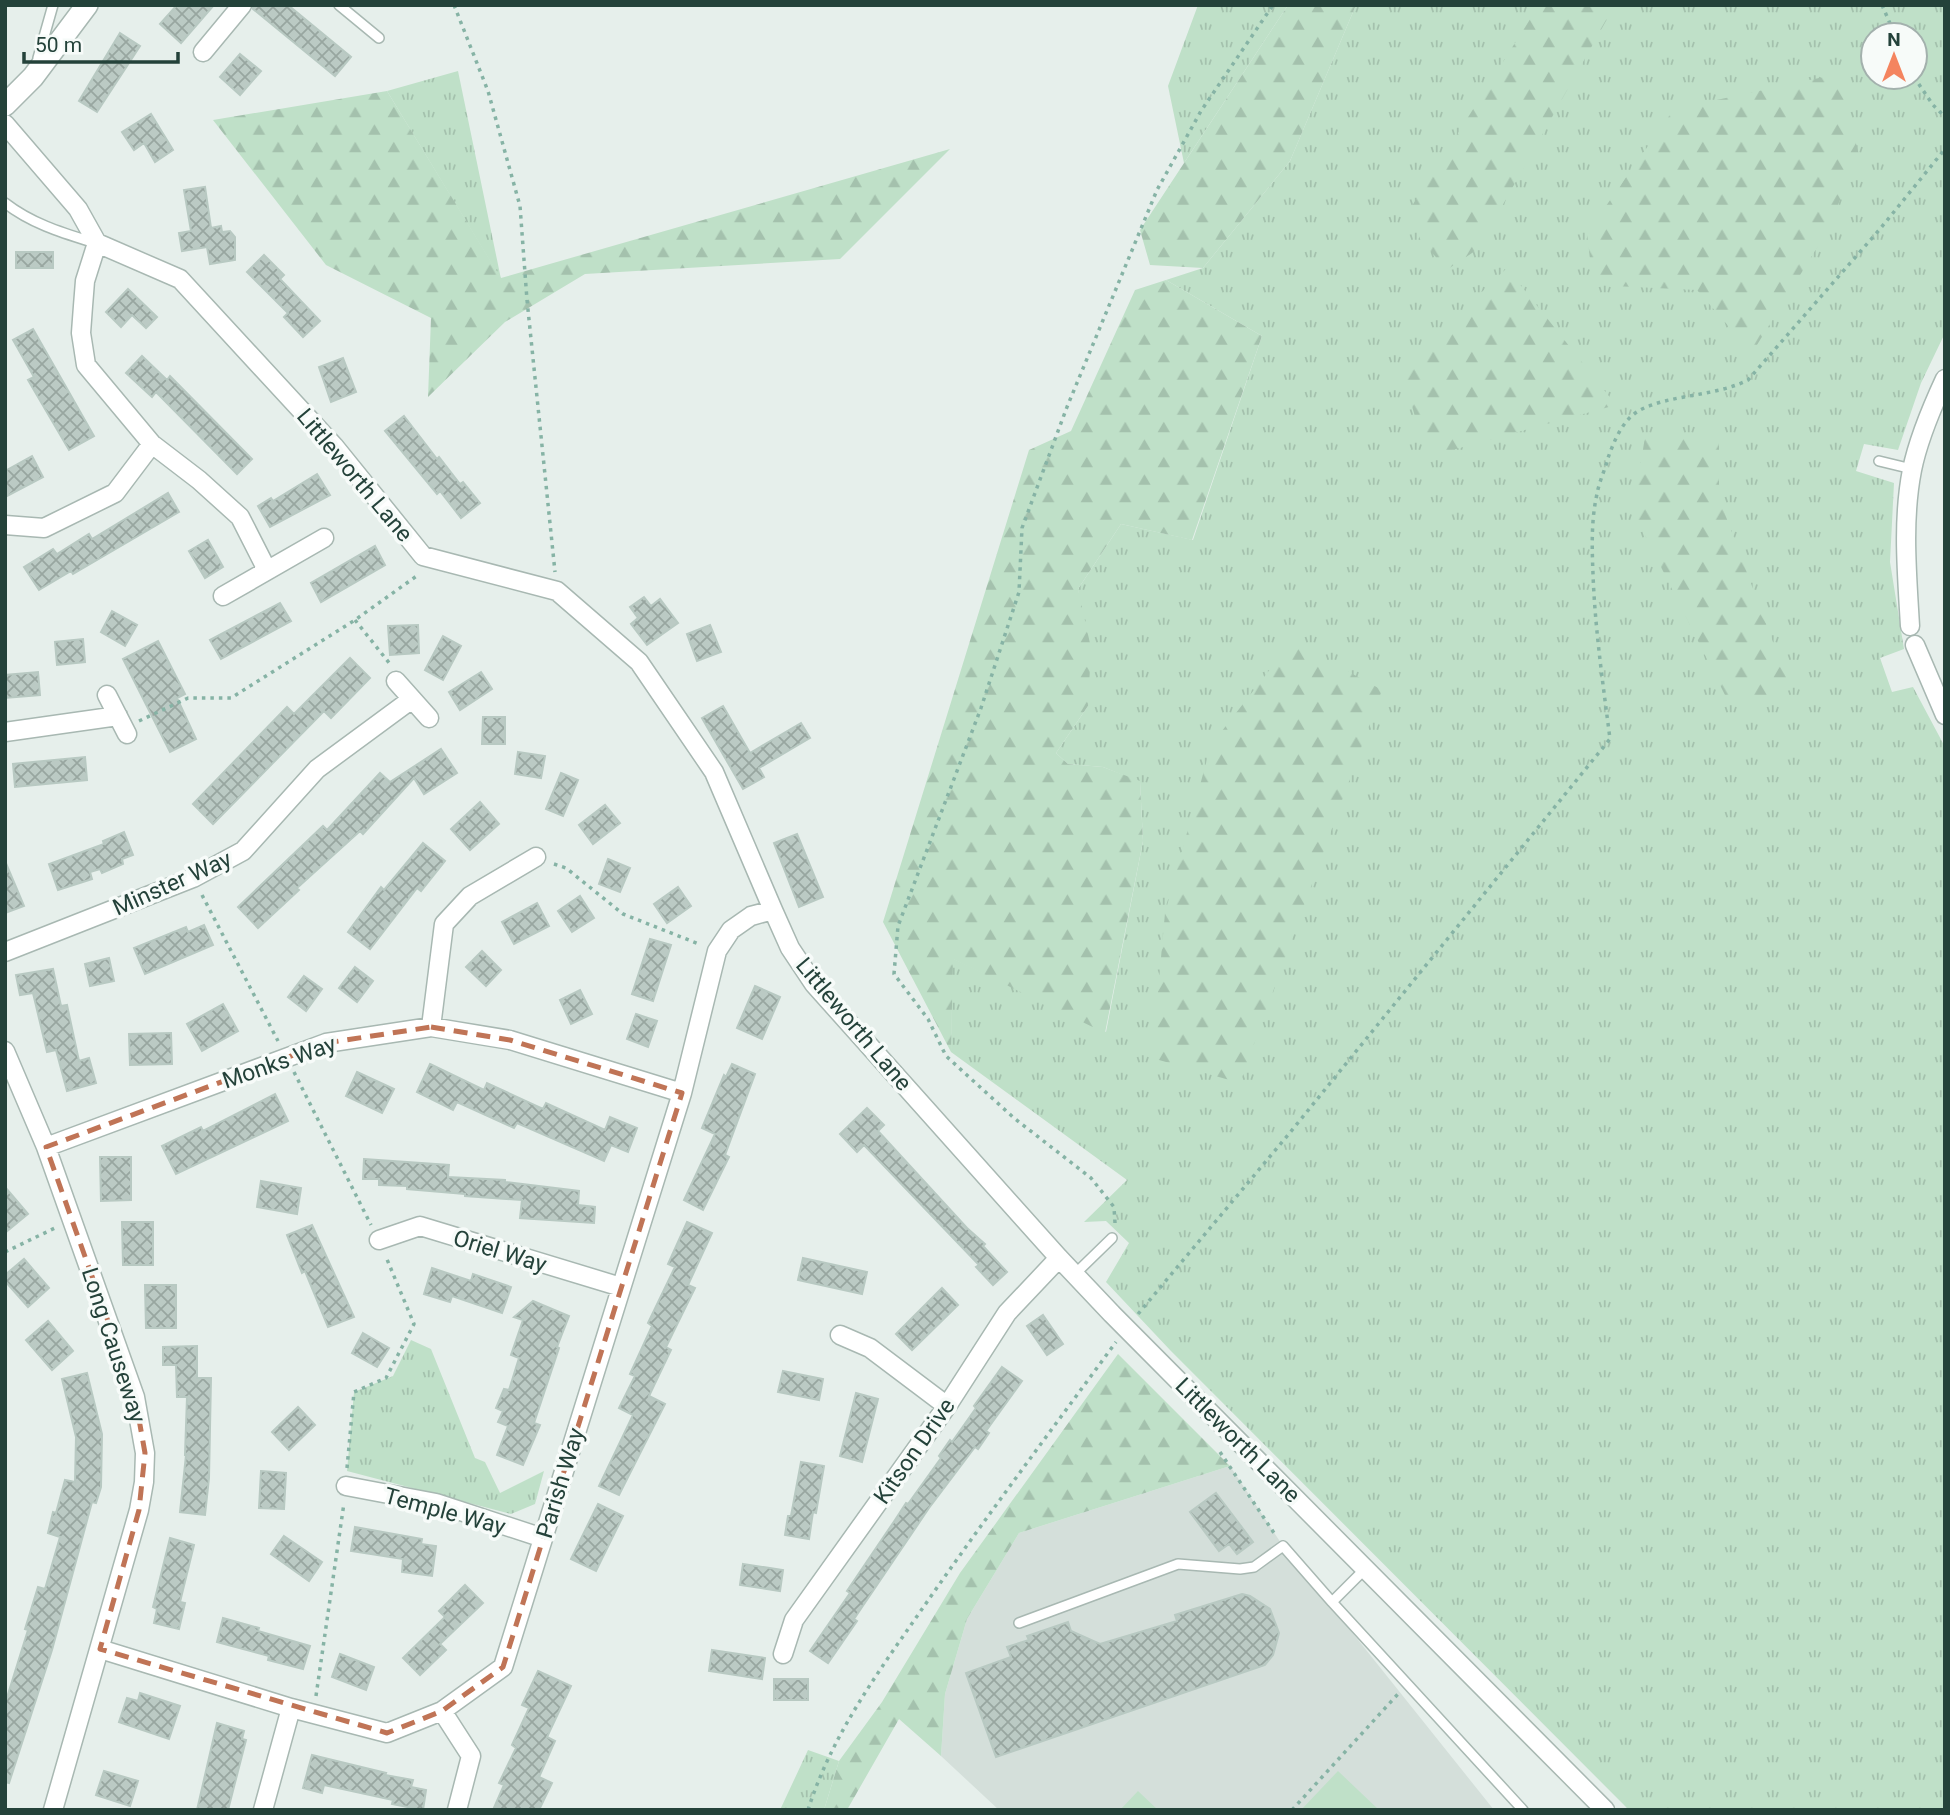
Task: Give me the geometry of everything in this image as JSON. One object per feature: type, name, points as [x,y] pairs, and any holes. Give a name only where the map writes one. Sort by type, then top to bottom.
[{"type":"street","points":[[5,105],[33,77],[87,5]]},
{"type":"street","points":[[203,52],[242,5]]},
{"type":"street","points":[[5,124],[78,209],[97,243],[85,281],[81,333],[86,365],[152,444],[199,480],[240,517],[267,570]]},
{"type":"street","name":"Littleworth Lane","points":[[97,243],[180,279],[334,446],[423,556],[557,591],[639,662],[714,772],[790,947],[814,984],[1074,1274],[1605,1810]]},
{"type":"street","points":[[1910,626],[1905,538],[1912,470],[1940,404],[1945,379]]},
{"type":"street","points":[[5,525],[44,528],[115,493],[152,444]]},
{"type":"street","points":[[223,596],[324,538]]},
{"type":"street","points":[[1915,645],[1945,715]]},
{"type":"street","points":[[396,681],[429,718]]},
{"type":"street","points":[[5,732],[123,726],[107,695]]},
{"type":"street","name":"Minster Way","points":[[5,952],[193,878],[243,851],[317,769],[412,699]]},
{"type":"street","points":[[431,1027],[444,924],[470,896],[536,857]]},
{"type":"street","name":"Parish Way","points":[[100,1649],[291,1708],[387,1733],[442,1711],[503,1667],[682,1093],[717,951],[731,930],[751,916],[773,910]]},
{"type":"street","name":"Monks Way","points":[[46,1147],[326,1043],[431,1027],[510,1040],[682,1093]]},
{"type":"street","name":"Long Causeway","points":[[5,1051],[46,1147],[135,1397],[145,1453],[139,1510],[53,1810]]},
{"type":"street","name":"Oriel Way","points":[[379,1240],[421,1226],[621,1287]]},
{"type":"street","name":"Kitson Drive","points":[[783,1654],[794,1620],[947,1406],[1007,1313],[1059,1258]]},
{"type":"street","points":[[840,1335],[870,1348],[947,1406]]},
{"type":"street","name":"Temple Way","points":[[346,1486],[436,1503],[543,1538]]},
{"type":"street","points":[[263,1810],[291,1708]]},
{"type":"street","points":[[442,1711],[471,1756],[457,1810]]},
{"type":"lane","points":[[33,77],[52,5]]},
{"type":"lane","points":[[339,5],[379,38]]},
{"type":"lane","name":"Littleworth Lane","points":[[5,203],[23,217],[97,243]]},
{"type":"lane","points":[[1879,461],[1912,470]]},
{"type":"lane","points":[[1074,1274],[1112,1238]]},
{"type":"lane","points":[[1019,1623],[1178,1564],[1240,1569],[1254,1567],[1283,1546],[1523,1810]]},
{"type":"lane","points":[[1332,1602],[1366,1568]]},
{"type":"path","points":[[454,5],[488,92],[520,206],[557,591]]},
{"type":"path","points":[[1112,1238],[1116,1217],[1114,1206],[1091,1178],[1014,1118],[946,1056],[928,1019],[894,974],[898,926],[981,708],[1019,592],[1022,528],[1112,294],[1157,191],[1195,122],[1273,5]]},
{"type":"path","points":[[1924,91],[1945,117]]},
{"type":"path","points":[[807,1810],[819,1774],[865,1692],[1010,1485],[1126,1328],[1296,1125],[1610,739],[1594,611],[1592,544],[1597,495],[1612,447],[1622,428],[1630,417],[1640,410],[1733,388],[1748,380],[1880,229],[1945,149]]},
{"type":"path","points":[[123,726],[188,698],[231,698],[355,620],[414,578]]},
{"type":"path","points":[[355,620],[401,678],[396,681]]},
{"type":"path","points":[[536,857],[566,868],[623,914],[717,951]]},
{"type":"path","points":[[193,878],[379,1240],[414,1324],[386,1378],[354,1392],[346,1486],[313,1713]]},
{"type":"path","points":[[5,1252],[71,1220]]},
{"type":"path","points":[[1215,1443],[1283,1546]]},
{"type":"path","points":[[1292,1810],[1409,1683]]},
{"type":"highlighted area","points":[[431,1027],[510,1040],[682,1093],[503,1667],[442,1711],[387,1733],[100,1649],[139,1510],[145,1453],[135,1397],[46,1147],[326,1043]]},
{"type":"shaded area","points":[[1230,1466],[1283,1546],[1494,1810],[999,1810],[941,1756],[945,1694],[967,1619],[1019,1533]]},
{"type":"green space","points":[[1198,5],[1288,5],[1184,163],[1168,86]]},
{"type":"green space","points":[[1288,5],[1356,5],[1290,161],[1203,268],[1150,265],[1140,230]]},
{"type":"green space","points":[[1356,5],[1945,5],[1945,333],[1921,383],[1898,450],[1864,444],[1856,471],[1894,483],[1890,562],[1904,649],[1880,658],[1892,692],[1913,687],[1945,747],[1945,1810],[1629,1810],[1170,1350],[1106,1282],[1129,1243],[1106,1221],[1084,1222],[1127,1180],[951,1052],[952,958],[1106,1032],[1143,841],[1140,782],[1103,767],[1068,764],[1056,753],[1088,706],[1078,589],[1121,524],[1193,540],[1262,336],[1166,280],[1203,268],[1290,161]]},
{"type":"green space","points":[[1539,5],[1615,5],[1478,249],[1448,269],[1421,242],[1410,209]]},
{"type":"green space","points":[[458,71],[501,279],[387,91]]},
{"type":"green space","points":[[1838,74],[1859,155],[1826,233],[1752,353],[1697,290],[1593,285],[1587,233],[1674,109]]},
{"type":"green space","points":[[387,91],[501,278],[950,149],[840,259],[585,274],[505,322],[428,397],[431,318],[326,265],[213,120]]},
{"type":"green space","points":[[1507,268],[1616,405],[1427,457],[1401,369]]},
{"type":"green space","points":[[1166,280],[1262,336],[1192,540],[1121,524],[1078,589],[1091,648],[1088,706],[1056,753],[1068,764],[1103,767],[1140,781],[1143,841],[1105,1033],[953,959],[951,1052],[883,922],[1029,450],[1071,431],[1135,290]]},
{"type":"green space","points":[[1645,437],[1719,440],[1719,498],[1791,690],[1729,703],[1633,511]]},
{"type":"green space","points":[[1292,641],[1382,690],[1240,1083],[1152,1058],[1165,913],[1211,745]]},
{"type":"green space","points":[[411,1340],[431,1349],[475,1458],[485,1462],[500,1493],[544,1471],[535,1504],[511,1514],[347,1471],[354,1392],[393,1376]]},
{"type":"green space","points":[[1118,1354],[1230,1466],[1019,1533],[967,1619],[945,1694],[941,1756],[899,1719],[847,1810],[824,1810],[839,1761],[882,1702],[960,1573]]},
{"type":"green space","points":[[808,1750],[839,1761],[824,1810],[780,1810]]},
{"type":"green space","points":[[1338,1771],[1379,1810],[1301,1810]]},
{"type":"green space","points":[[1138,1791],[1158,1810],[1120,1810]]},
{"type":"building","points":[[177,5],[214,5],[181,43],[160,24]]},
{"type":"building","points":[[253,5],[288,5],[351,57],[335,76],[253,9]]},
{"type":"building","points":[[120,33],[140,46],[97,112],[79,101]]},
{"type":"building","points":[[240,54],[261,71],[240,95],[220,77]]},
{"type":"building","points":[[151,114],[173,150],[155,162],[144,143],[134,150],[122,132]]},
{"type":"building","points":[[205,187],[211,228],[221,226],[222,232],[230,231],[235,237],[235,260],[210,264],[207,247],[182,251],[179,233],[191,231],[184,190]]},
{"type":"building","points":[[16,252],[53,252],[53,268],[16,268]]},
{"type":"building","points":[[264,255],[284,275],[280,279],[320,321],[303,337],[284,317],[288,313],[247,272]]},
{"type":"building","points":[[128,289],[157,317],[146,328],[132,315],[121,327],[106,312]]},
{"type":"building","points":[[33,329],[94,436],[69,450],[28,380],[34,377],[13,340]]},
{"type":"building","points":[[142,356],[167,380],[170,376],[252,459],[237,474],[156,392],[152,397],[126,373]]},
{"type":"building","points":[[343,358],[356,392],[331,402],[319,367]]},
{"type":"building","points":[[404,416],[437,459],[439,457],[460,484],[463,482],[480,503],[461,518],[440,491],[437,494],[385,431]]},
{"type":"building","points":[[32,456],[43,477],[5,497],[5,471]]},
{"type":"building","points":[[317,474],[330,495],[270,527],[258,506],[271,498],[273,501]]},
{"type":"building","points":[[168,493],[179,512],[73,574],[71,571],[39,590],[24,567],[53,549],[57,554],[89,534],[92,539]]},
{"type":"building","points":[[208,540],[223,567],[205,578],[189,551]]},
{"type":"building","points":[[375,546],[385,565],[321,602],[311,583]]},
{"type":"building","points":[[644,597],[651,606],[660,599],[678,623],[647,645],[631,624],[638,618],[630,607]]},
{"type":"building","points":[[280,603],[291,621],[221,659],[210,640]]},
{"type":"building","points":[[112,611],[137,625],[125,646],[101,632]]},
{"type":"building","points":[[418,625],[419,653],[390,655],[388,626]]},
{"type":"building","points":[[710,625],[721,652],[697,661],[687,634]]},
{"type":"building","points":[[443,636],[461,646],[443,680],[425,670]]},
{"type":"building","points":[[83,639],[85,662],[57,665],[55,642]]},
{"type":"building","points":[[158,641],[185,694],[177,698],[196,739],[170,752],[123,659]]},
{"type":"building","points":[[350,658],[370,678],[331,718],[324,711],[213,824],[193,804],[287,707],[294,714]]},
{"type":"building","points":[[38,672],[40,695],[5,698],[5,675]]},
{"type":"building","points":[[481,672],[492,689],[460,710],[449,692]]},
{"type":"building","points":[[723,706],[750,753],[801,723],[810,738],[759,768],[764,777],[743,789],[702,718]]},
{"type":"building","points":[[483,717],[505,717],[505,744],[482,744]]},
{"type":"building","points":[[441,749],[457,773],[424,794],[414,778],[363,834],[360,831],[297,888],[299,890],[258,928],[238,907],[323,826],[327,830],[380,773],[390,782]]},
{"type":"building","points":[[518,752],[545,756],[541,778],[515,774]]},
{"type":"building","points":[[85,757],[87,780],[15,787],[13,764]]},
{"type":"building","points":[[561,773],[578,780],[563,816],[546,809]]},
{"type":"building","points":[[480,802],[499,824],[470,850],[451,829]]},
{"type":"building","points":[[605,805],[620,823],[593,844],[579,825]]},
{"type":"building","points":[[124,832],[133,855],[122,859],[123,864],[102,873],[100,869],[90,872],[92,879],[58,890],[49,864],[104,844],[103,841]]},
{"type":"building","points":[[797,834],[823,897],[799,907],[774,843]]},
{"type":"building","points":[[423,843],[445,861],[421,891],[417,888],[370,949],[348,932],[381,887],[384,890]]},
{"type":"building","points":[[608,859],[630,868],[620,892],[599,884]]},
{"type":"building","points":[[5,861],[24,906],[5,913]]},
{"type":"building","points":[[678,887],[691,906],[667,923],[654,904]]},
{"type":"building","points":[[580,896],[594,918],[572,932],[558,911]]},
{"type":"building","points":[[537,903],[549,926],[514,944],[502,922]]},
{"type":"building","points":[[204,925],[213,945],[145,974],[134,948],[186,927],[188,932]]},
{"type":"building","points":[[650,939],[671,945],[653,1001],[632,994]]},
{"type":"building","points":[[482,951],[501,970],[486,986],[466,967]]},
{"type":"building","points":[[109,958],[114,981],[90,986],[85,964]]},
{"type":"building","points":[[355,967],[373,981],[357,1002],[339,988]]},
{"type":"building","points":[[53,969],[61,1006],[67,1005],[79,1061],[89,1058],[96,1083],[67,1091],[56,1050],[47,1052],[33,993],[20,995],[16,975]]},
{"type":"building","points":[[304,976],[322,989],[306,1011],[288,997]]},
{"type":"building","points":[[755,986],[780,997],[762,1039],[737,1028]]},
{"type":"building","points":[[580,990],[592,1014],[571,1024],[560,1000]]},
{"type":"building","points":[[223,1004],[238,1031],[202,1051],[187,1024]]},
{"type":"building","points":[[636,1014],[657,1021],[648,1047],[627,1039]]},
{"type":"building","points":[[171,1033],[172,1064],[130,1065],[129,1034]]},
{"type":"building","points":[[430,1064],[484,1090],[487,1083],[543,1109],[546,1103],[605,1130],[610,1117],[637,1128],[628,1152],[611,1145],[604,1161],[517,1123],[514,1128],[457,1102],[453,1110],[417,1092]]},
{"type":"building","points":[[732,1064],[755,1074],[725,1155],[729,1157],[703,1210],[684,1200],[715,1134],[702,1128],[724,1075],[726,1077]]},
{"type":"building","points":[[357,1072],[394,1089],[382,1113],[346,1096]]},
{"type":"building","points":[[275,1094],[288,1121],[176,1174],[162,1146],[201,1127],[203,1131]]},
{"type":"building","points":[[867,1108],[884,1125],[878,1131],[985,1244],[983,1246],[1007,1272],[993,1285],[976,1267],[979,1265],[864,1145],[857,1152],[840,1134]]},
{"type":"building","points":[[100,1157],[131,1157],[131,1200],[101,1201]]},
{"type":"building","points":[[364,1159],[449,1165],[448,1177],[505,1180],[579,1191],[578,1205],[595,1207],[594,1223],[520,1218],[522,1200],[379,1185],[379,1179],[363,1179]]},
{"type":"building","points":[[261,1181],[301,1188],[297,1214],[257,1207]]},
{"type":"building","points":[[5,1187],[28,1214],[5,1233]]},
{"type":"building","points":[[122,1222],[153,1222],[153,1265],[123,1265]]},
{"type":"building","points":[[687,1222],[712,1233],[688,1285],[695,1288],[666,1347],[671,1350],[649,1396],[665,1404],[619,1495],[599,1486],[633,1415],[619,1408],[635,1376],[630,1374],[652,1326],[648,1323],[675,1267],[668,1264]]},
{"type":"building","points":[[312,1225],[354,1317],[328,1327],[287,1235]]},
{"type":"building","points":[[803,1258],[867,1272],[862,1294],[798,1280]]},
{"type":"building","points":[[24,1259],[49,1288],[28,1307],[5,1281],[5,1275]]},
{"type":"building","points":[[432,1268],[471,1281],[473,1274],[511,1287],[502,1313],[452,1296],[450,1302],[424,1294]]},
{"type":"building","points":[[145,1285],[176,1285],[176,1328],[146,1328]]},
{"type":"building","points":[[942,1288],[958,1305],[912,1350],[896,1334]]},
{"type":"building","points":[[533,1301],[569,1316],[534,1423],[540,1425],[523,1465],[497,1455],[508,1426],[498,1422],[503,1411],[496,1408],[504,1389],[509,1390],[519,1358],[511,1355],[523,1320],[514,1317]]},
{"type":"building","points":[[1043,1315],[1063,1344],[1047,1355],[1027,1326]]},
{"type":"building","points":[[48,1321],[73,1351],[52,1370],[26,1340]]},
{"type":"building","points":[[363,1333],[389,1348],[377,1367],[352,1353]]},
{"type":"building","points":[[197,1346],[197,1378],[211,1378],[209,1478],[205,1515],[180,1512],[186,1455],[187,1397],[177,1397],[176,1365],[163,1365],[163,1347]]},
{"type":"building","points":[[1002,1367],[1022,1381],[986,1431],[989,1433],[978,1449],[975,1447],[929,1508],[854,1619],[857,1621],[828,1663],[810,1651],[906,1503],[908,1504],[941,1458],[939,1456],[950,1440],[952,1442]]},
{"type":"building","points":[[783,1371],[823,1379],[819,1400],[778,1392]]},
{"type":"building","points":[[87,1373],[102,1434],[101,1487],[96,1503],[92,1502],[52,1650],[9,1783],[5,1782],[5,1704],[38,1587],[45,1589],[60,1537],[48,1533],[53,1512],[56,1513],[65,1480],[75,1482],[76,1437],[62,1379]]},
{"type":"building","points":[[856,1393],[878,1399],[862,1462],[840,1456]]},
{"type":"building","points":[[298,1407],[315,1425],[289,1450],[272,1432]]},
{"type":"building","points":[[801,1462],[824,1466],[809,1539],[785,1535]]},
{"type":"building","points":[[261,1471],[286,1473],[284,1509],[259,1508]]},
{"type":"building","points":[[1216,1493],[1253,1542],[1237,1554],[1229,1544],[1219,1551],[1190,1512]]},
{"type":"building","points":[[598,1504],[623,1516],[596,1571],[571,1559]]},
{"type":"building","points":[[355,1527],[422,1539],[421,1544],[436,1546],[432,1576],[402,1572],[403,1559],[351,1551]]},
{"type":"building","points":[[284,1536],[322,1562],[309,1581],[271,1554]]},
{"type":"building","points":[[170,1538],[194,1545],[180,1602],[185,1603],[179,1629],[154,1623],[157,1609],[153,1607]]},
{"type":"building","points":[[743,1564],[783,1570],[780,1591],[740,1585]]},
{"type":"building","points":[[465,1585],[483,1603],[440,1644],[446,1650],[420,1675],[403,1658],[445,1617],[439,1611]]},
{"type":"building","points":[[1242,1594],[1270,1609],[1279,1633],[1273,1655],[1265,1665],[996,1757],[966,1673],[1011,1657],[1007,1647],[1029,1640],[1027,1636],[1068,1622],[1071,1631],[1100,1644],[1177,1621],[1175,1615]]},
{"type":"building","points":[[223,1618],[310,1646],[303,1669],[268,1660],[269,1656],[217,1642]]},
{"type":"building","points":[[712,1650],[765,1658],[762,1679],[709,1671]]},
{"type":"building","points":[[340,1654],[374,1667],[366,1690],[332,1677]]},
{"type":"building","points":[[538,1671],[571,1686],[547,1737],[555,1741],[539,1777],[552,1783],[539,1810],[493,1810],[504,1785],[499,1783],[516,1748],[512,1745],[529,1708],[522,1705]]},
{"type":"building","points":[[774,1679],[808,1679],[808,1700],[774,1700]]},
{"type":"building","points":[[140,1693],[180,1706],[169,1739],[119,1722],[127,1698],[138,1701]]},
{"type":"building","points":[[217,1723],[244,1731],[242,1739],[246,1740],[228,1810],[197,1810]]},
{"type":"building","points":[[312,1755],[413,1780],[411,1787],[426,1790],[423,1810],[392,1804],[393,1800],[324,1785],[322,1793],[303,1788]]},
{"type":"building","points":[[104,1771],[138,1781],[130,1806],[96,1795]]}]
